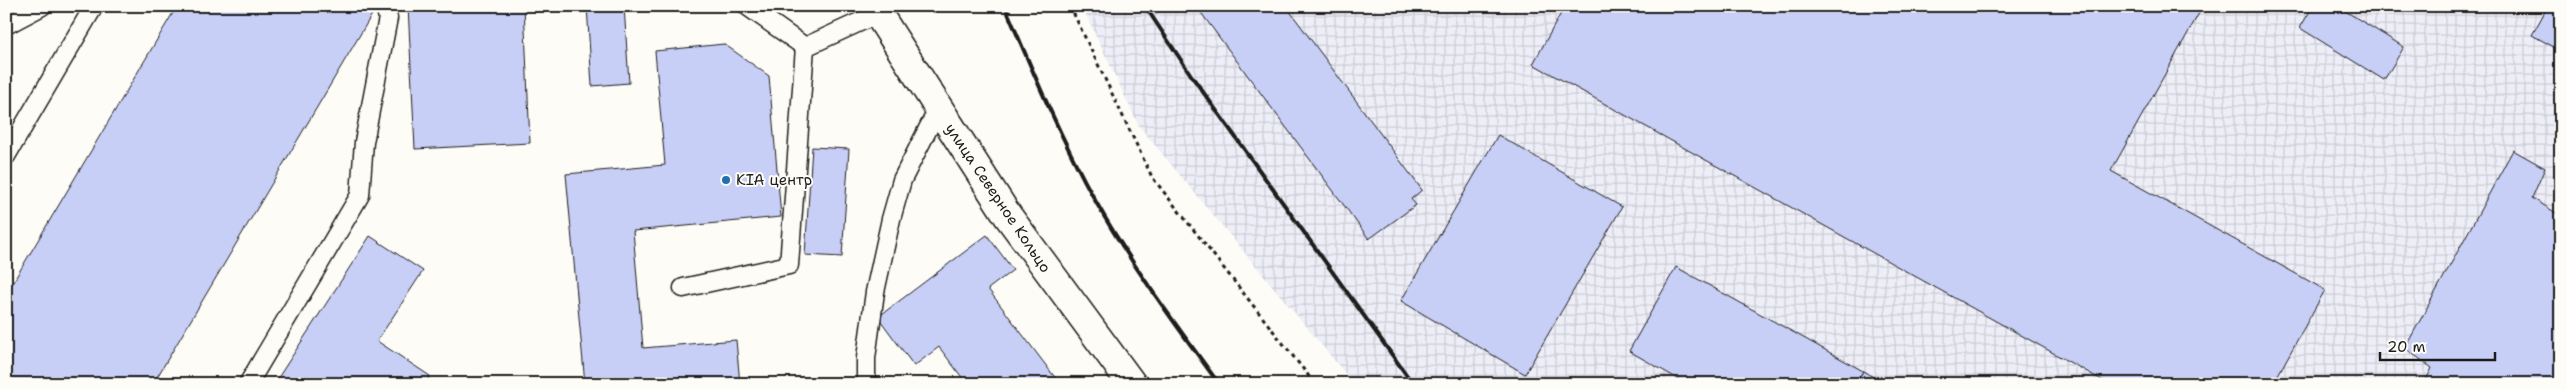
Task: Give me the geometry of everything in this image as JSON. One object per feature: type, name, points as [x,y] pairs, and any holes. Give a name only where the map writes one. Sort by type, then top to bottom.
[{"type":"street","name":"улица Северное Кольцо","points":[[875,10],[1008,216],[1132,384]]},
{"type":"lane","points":[[6,25],[42,6]]},
{"type":"lane","points":[[6,156],[94,6]]},
{"type":"lane","points":[[248,384],[360,195],[364,142],[388,18],[385,6]]},
{"type":"lane","points":[[747,6],[805,47]]},
{"type":"lane","points":[[805,47],[875,10]]},
{"type":"lane","points":[[683,288],[789,266],[805,47]]},
{"type":"lane","points":[[866,384],[866,358],[875,292],[891,219],[902,180],[938,109]]},
{"type":"path","points":[[1070,6],[1152,177],[1315,384]]},
{"type":"shaded area","points":[[1082,6],[2561,6],[2561,384],[1354,384],[1139,126]]},
{"type":"building","points":[[177,6],[377,6],[153,384],[6,384],[6,294]]},
{"type":"building","points":[[408,6],[524,6],[530,143],[415,149]]},
{"type":"building","points":[[587,6],[624,6],[629,83],[592,86]]},
{"type":"building","points":[[1196,6],[1286,6],[1422,190],[1411,199],[1416,205],[1369,239]]},
{"type":"building","points":[[1565,6],[2203,6],[2111,171],[2325,290],[2273,384],[2109,384],[1533,64]]},
{"type":"building","points":[[2313,6],[2337,6],[2404,47],[2384,80],[2300,28]]},
{"type":"building","points":[[2548,6],[2561,6],[2561,51],[2532,35]]},
{"type":"building","points":[[724,44],[769,76],[781,217],[633,231],[643,348],[736,340],[740,384],[585,384],[566,174],[665,165],[655,51]]},
{"type":"building","points":[[1498,135],[1622,207],[1525,374],[1401,301]]},
{"type":"building","points":[[812,147],[849,149],[842,257],[805,255]]},
{"type":"building","points":[[2513,150],[2545,168],[2532,198],[2561,216],[2561,377],[2556,384],[2424,384],[2432,368],[2405,348]]},
{"type":"building","points":[[987,235],[1013,270],[988,289],[1060,384],[967,384],[939,347],[914,366],[878,317]]},
{"type":"building","points":[[370,236],[423,271],[377,341],[430,376],[425,384],[274,384]]},
{"type":"building","points":[[1676,267],[1863,371],[1856,384],[1687,384],[1629,351]]},
{"type":"building","points":[[1863,371],[1885,384],[1856,384]]},
{"type":"railway","points":[[1005,6],[1059,130],[1096,202],[1139,272],[1219,384]]},
{"type":"railway","points":[[1145,6],[1193,78],[1413,384]]},
{"type":"place","name":"KIA центр","points":[[726,180]]}]
